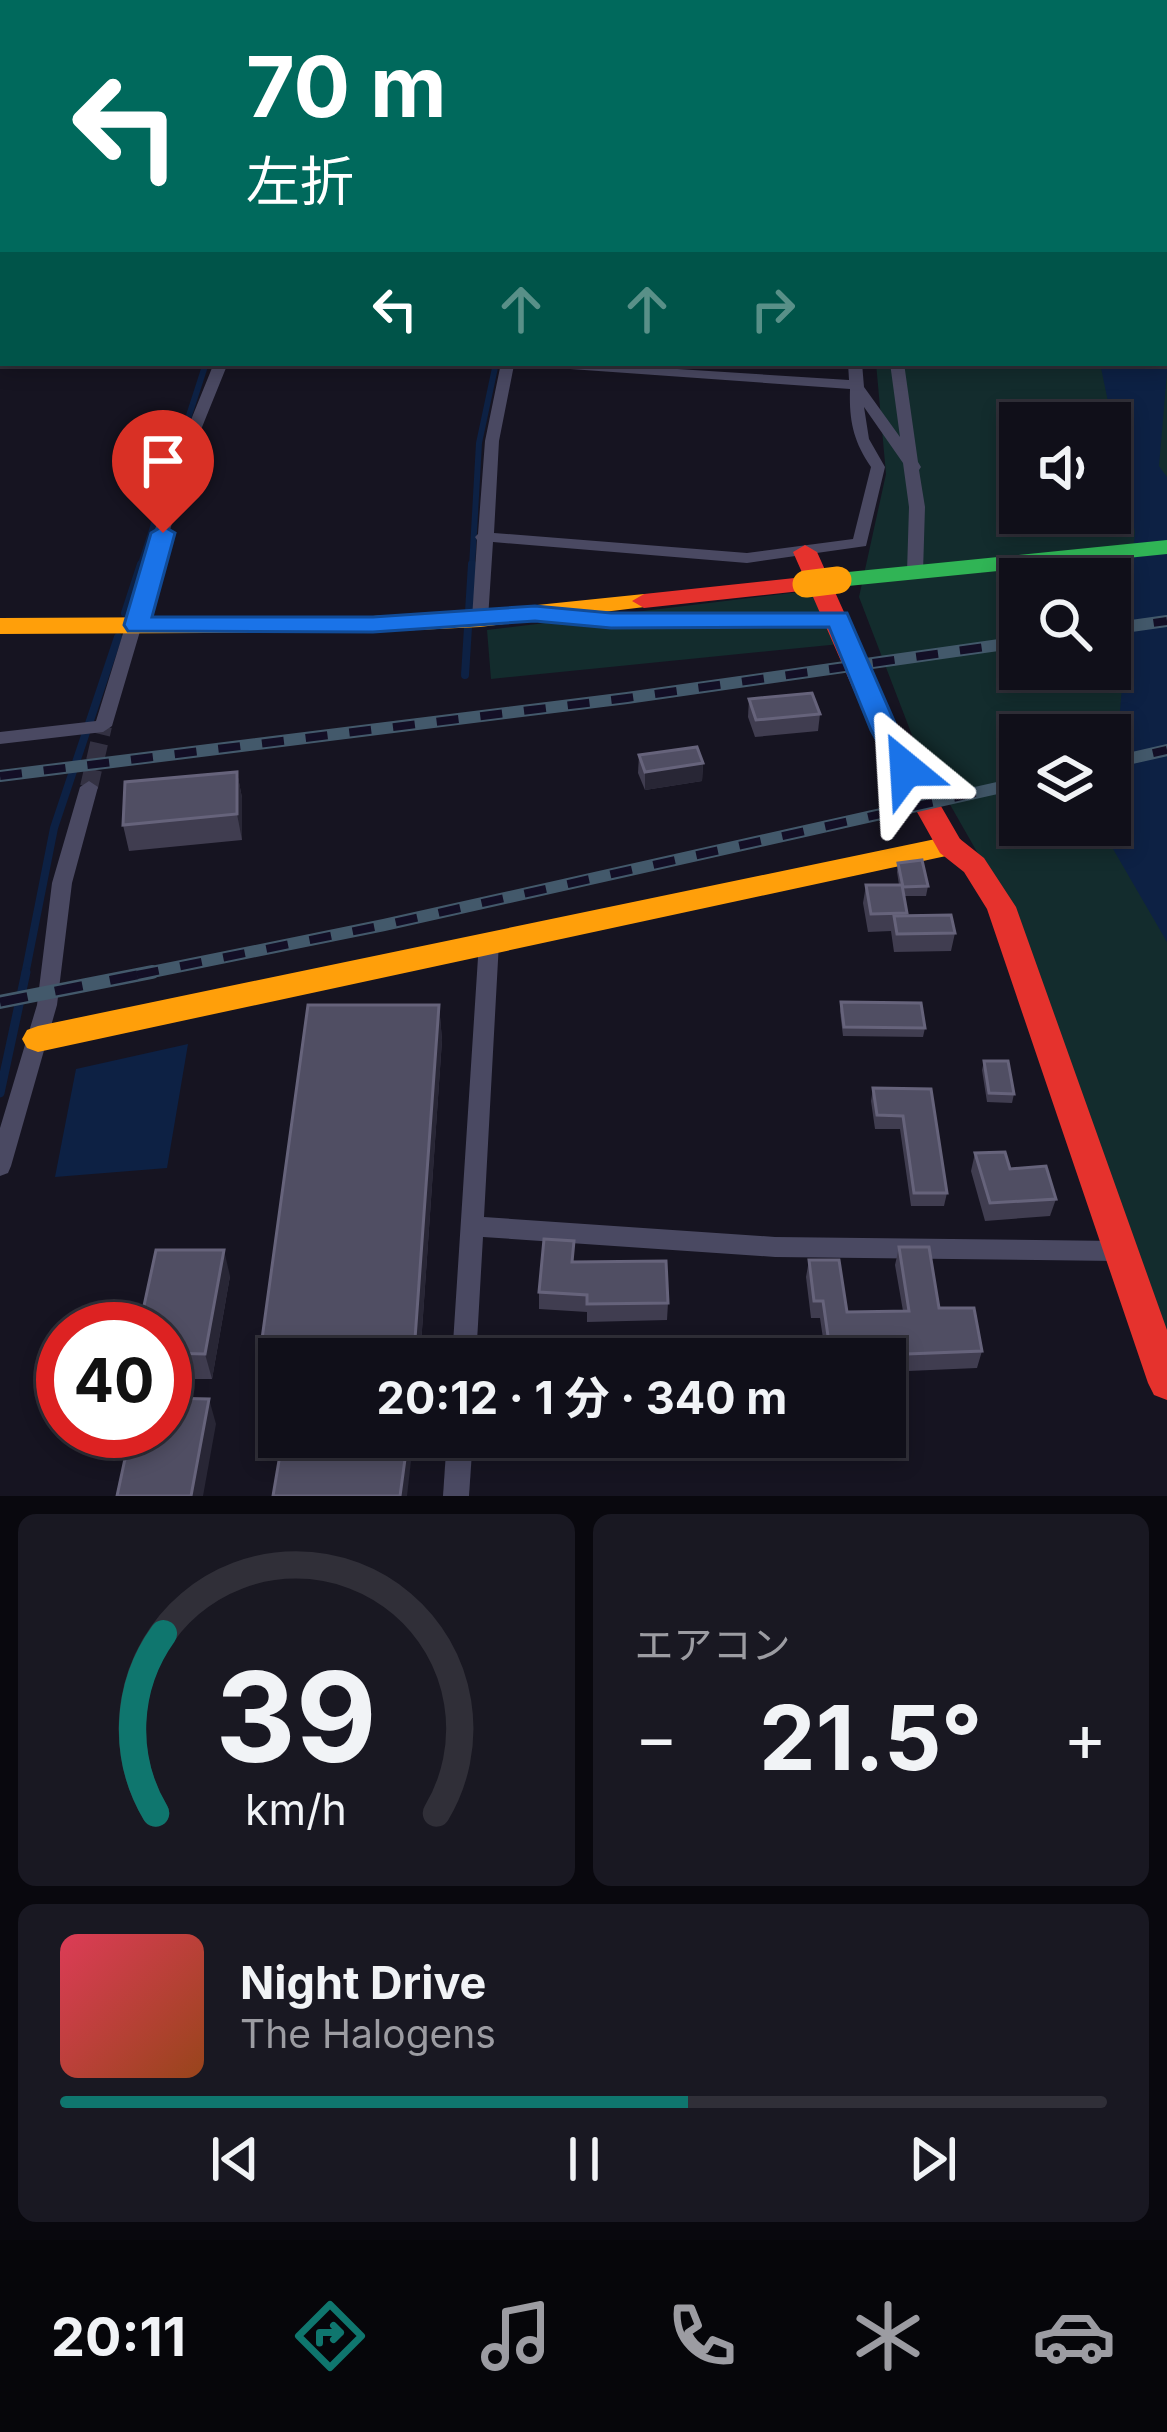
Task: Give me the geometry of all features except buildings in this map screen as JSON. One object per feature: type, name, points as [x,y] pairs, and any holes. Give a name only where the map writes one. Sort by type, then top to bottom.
[{"type":"street","points":[[0,738],[103,726],[189,442],[220,366]]},
{"type":"street","points":[[480,619],[492,442],[507,366]]},
{"type":"street","points":[[566,366],[855,385]]},
{"type":"street","points":[[484,537],[746,558],[860,543],[878,466],[864,448],[852,399],[855,366]]},
{"type":"street","points":[[897,366],[914,467],[918,571]]},
{"type":"street","points":[[855,385],[914,467]]},
{"type":"street","points":[[0,626],[373,625],[480,619],[1167,547]]},
{"type":"street","points":[[805,552],[884,730],[950,846],[974,865],[1001,908],[1167,1383]]},
{"type":"street","points":[[535,613],[611,621],[838,619]]},
{"type":"street","points":[[0,1166],[47,1005],[62,883],[89,787]]},
{"type":"street","points":[[38,1039],[950,846]]},
{"type":"street","points":[[465,1338],[489,942]]},
{"type":"street","points":[[472,1226],[775,1247],[1118,1251]]},
{"type":"street","points":[[456,1496],[459,1458]]},
{"type":"green space","points":[[876,366],[1167,366],[1167,1382],[1022,931],[915,743],[859,597],[886,474]]},
{"type":"green space","points":[[816,590],[840,644],[491,679],[487,630]]},
{"type":"water","points":[[1101,366],[1167,366],[1159,466],[1167,477],[1167,942],[1111,846],[1131,846],[1131,714],[1120,714],[1122,690],[1131,690],[1135,532],[1131,402],[1108,402]]},
{"type":"water","points":[[188,1044],[167,1168],[55,1177],[76,1069]]},
{"type":"waterway","points":[[140,567],[205,366]]},
{"type":"waterway","points":[[472,567],[479,443],[495,366]]},
{"type":"waterway","points":[[125,613],[141,564]]},
{"type":"waterway","points":[[465,675],[472,564]]},
{"type":"waterway","points":[[25,975],[54,828],[118,637]]},
{"type":"waterway","points":[[0,1093],[26,972]]},
{"type":"tunnel","points":[[89,787],[103,726]]},
{"type":"railway","points":[[1131,626],[1167,621]]},
{"type":"railway","points":[[0,776],[627,698],[999,645]]},
{"type":"railway","points":[[1131,758],[1167,750]]},
{"type":"railway","points":[[145,973],[999,788]]},
{"type":"railway","points":[[145,973],[152,972]]},
{"type":"railway","points":[[0,1002],[145,973]]},
{"type":"railway","points":[[137,975],[145,973]]},
{"type":"traffic: fast","points":[[838,580],[1167,547]]},
{"type":"traffic: slow","points":[[806,584],[838,580]]},
{"type":"traffic: slow","points":[[0,626],[373,624],[480,619],[644,601]]},
{"type":"traffic: slow","points":[[38,1039],[950,846]]},
{"type":"traffic: jam","points":[[805,552],[884,730],[950,846],[974,865],[1001,907],[1167,1383]]},
{"type":"traffic: jam","points":[[644,601],[806,584]]},
{"type":"route","points":[[163,533],[137,625],[373,625],[535,613],[611,621],[838,619],[884,730],[906,769]]}]
